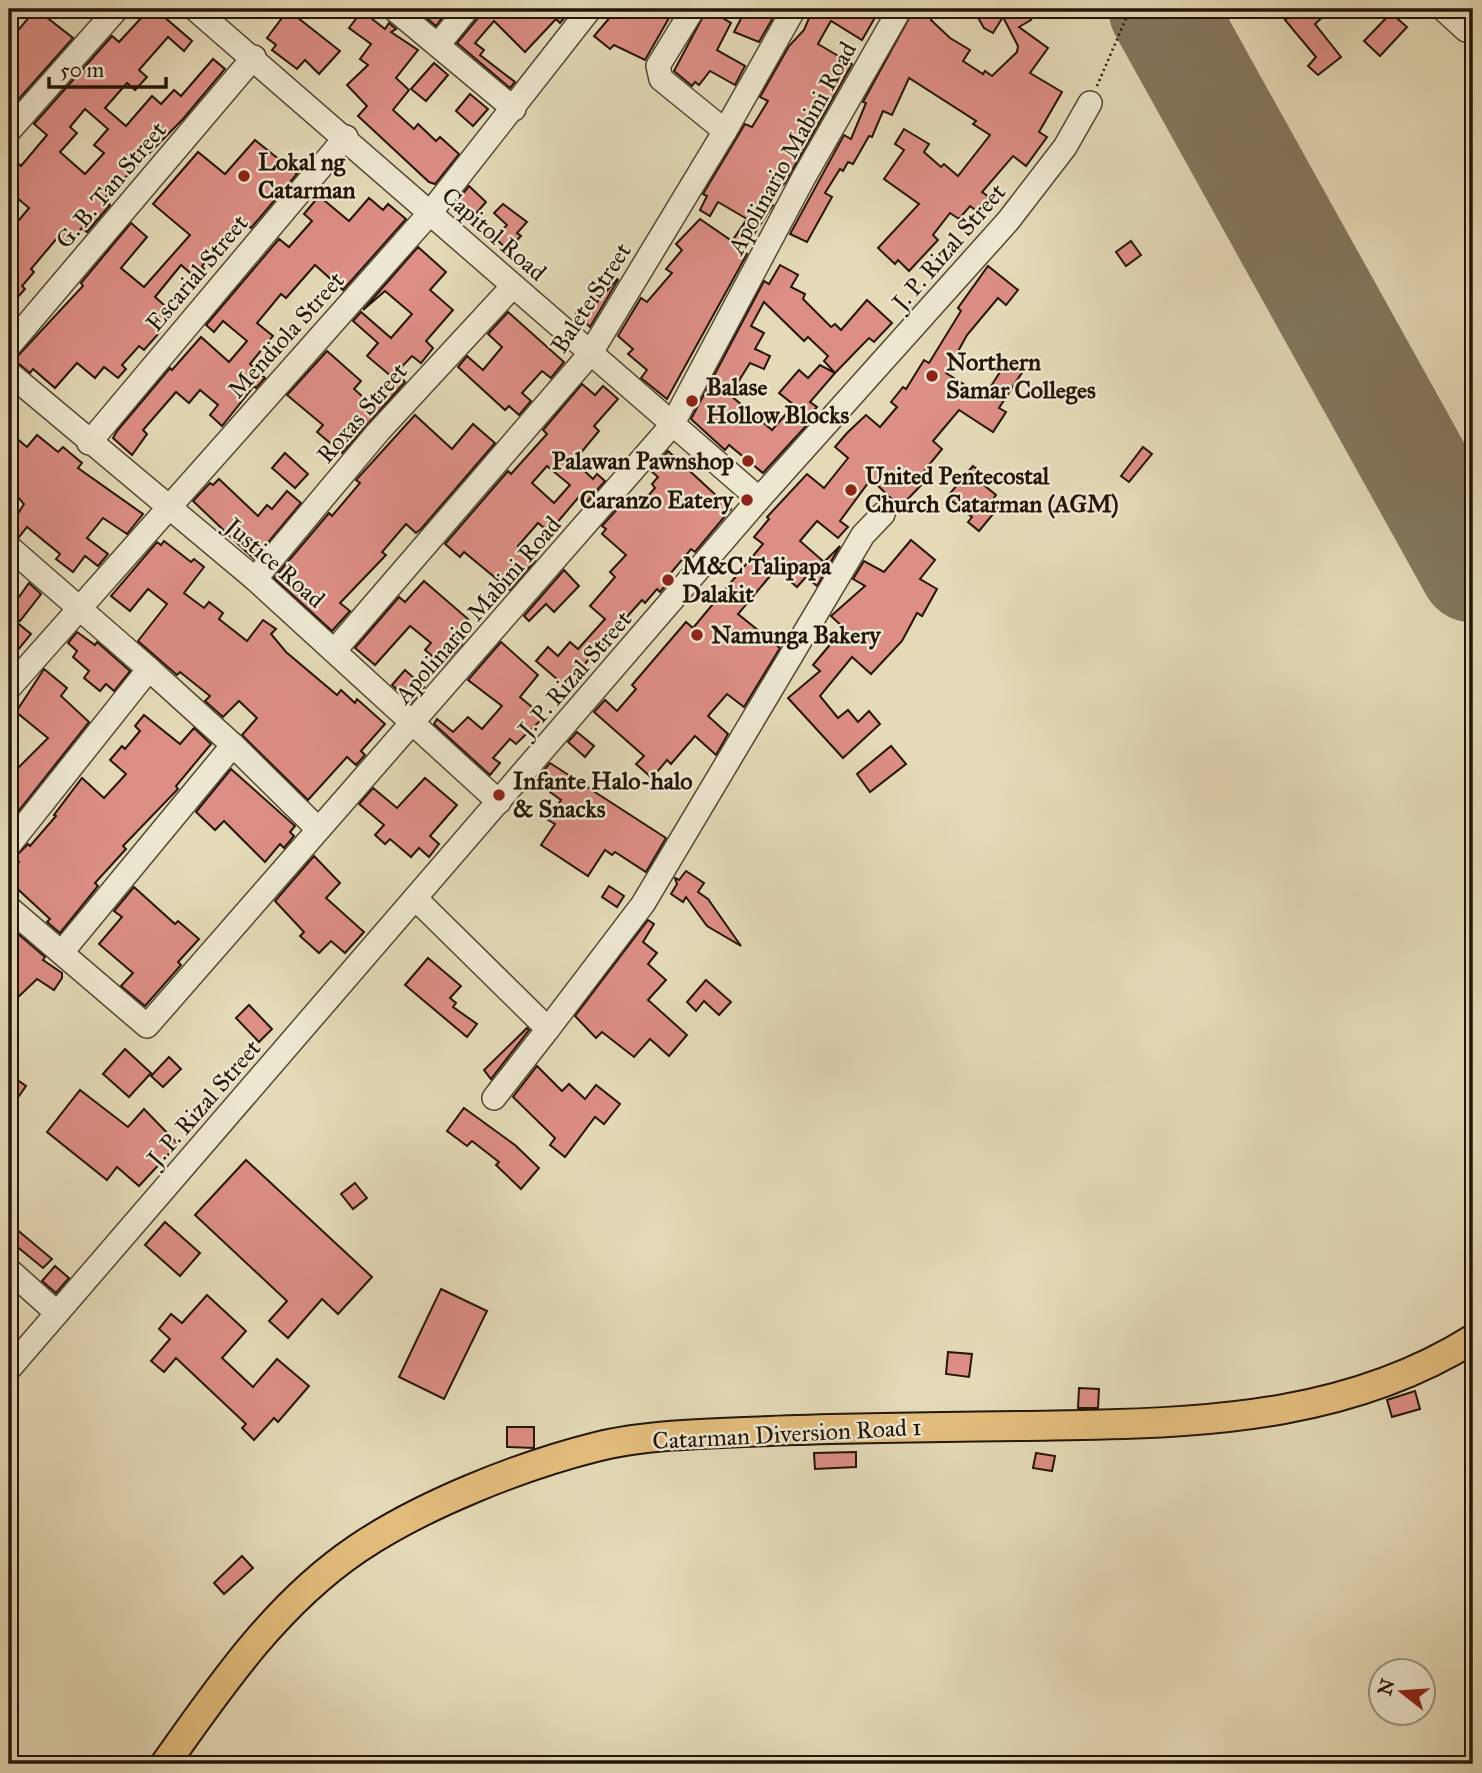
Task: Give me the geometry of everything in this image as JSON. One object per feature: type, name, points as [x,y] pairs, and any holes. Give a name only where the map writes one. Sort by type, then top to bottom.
[{"type":"main road","name":"Catarman Diversion Road 1","points":[[165,1764],[226,1678],[287,1608],[357,1549],[459,1493],[598,1446],[705,1434],[1174,1424],[1264,1415],[1333,1398],[1402,1376],[1473,1339]]},
{"type":"street","points":[[9,131],[117,9]]},
{"type":"street","name":"Capitol Road","points":[[195,9],[254,57],[590,354],[760,499]]},
{"type":"street","points":[[394,9],[514,109]]},
{"type":"street","points":[[438,45],[467,9]]},
{"type":"street","name":"Mendiola Street","points":[[9,688],[430,213],[590,9]]},
{"type":"street","points":[[692,9],[658,66],[661,79],[725,131]]},
{"type":"street","name":"Balete Street","points":[[335,650],[590,354],[725,131],[794,9]]},
{"type":"street","name":"Apolinario Mabini Road","points":[[62,952],[147,1026],[317,828],[413,725],[672,425],[804,177],[900,9]]},
{"type":"street","points":[[1443,9],[1466,30]]},
{"type":"street","name":"G. B. Tan Street","points":[[9,346],[254,57]]},
{"type":"street","name":"J. P. Rizal Street","points":[[9,1369],[760,499],[1015,212],[1065,147],[1090,103]]},
{"type":"street","name":"Escarial Street","points":[[89,443],[346,137]]},
{"type":"street","name":"Roxas Street","points":[[255,579],[378,432],[513,286]]},
{"type":"street","name":"Justice Road","points":[[9,373],[89,443],[255,579],[499,802]]},
{"type":"street","points":[[494,1098],[643,904],[863,535],[883,514]]},
{"type":"street","points":[[9,547],[233,745],[317,828]]},
{"type":"street","points":[[9,845],[149,669]]},
{"type":"street","points":[[9,908],[62,952],[233,745]]},
{"type":"street","points":[[416,899],[548,1029]]},
{"type":"street","points":[[9,1270],[57,1313]]},
{"type":"path","points":[[1090,103],[1130,9]]},
{"type":"building","points":[[36,9],[73,38],[9,110],[9,41]]},
{"type":"building","points":[[135,9],[155,9],[192,41],[184,51],[168,37],[139,70],[147,77],[135,90],[127,83],[105,108],[126,126],[152,96],[161,104],[174,90],[181,96],[213,59],[225,69],[183,119],[104,199],[110,205],[87,232],[82,228],[71,241],[68,238],[64,242],[58,237],[31,269],[34,272],[22,286],[25,289],[17,298],[14,295],[9,301],[9,232],[29,208],[9,191],[9,155],[21,166],[47,135],[34,124],[112,36],[119,42],[143,16]],"holes":[[[85,109],[108,129],[94,145],[104,153],[85,174],[60,152],[77,133],[70,127]]]},
{"type":"building","points":[[416,9],[449,9],[436,26]]},
{"type":"building","points":[[481,9],[572,9],[560,23],[556,19],[525,52],[494,21],[475,43],[484,50],[480,55],[515,82],[510,88],[457,43],[478,18]]},
{"type":"building","points":[[617,9],[656,9],[669,18],[645,60],[614,45],[610,49],[594,36]]},
{"type":"building","points":[[707,9],[731,23],[717,50],[745,66],[735,85],[710,71],[699,85],[695,82],[692,86],[674,71]]},
{"type":"building","points":[[746,9],[778,9],[759,42],[734,32]]},
{"type":"building","points":[[813,9],[839,9],[845,14],[847,9],[866,9],[877,14],[862,40],[831,21],[818,44],[852,64],[785,183],[768,202],[773,205],[743,251],[747,254],[667,399],[641,378],[647,370],[628,354],[633,349],[618,336],[641,298],[647,302],[672,273],[666,269],[682,250],[676,244],[700,219],[732,241],[747,219],[718,202],[710,216],[700,210],[707,196],[703,194],[745,124],[752,127],[768,101],[760,97],[789,46],[804,30]]},
{"type":"building","points":[[914,9],[937,9],[931,20],[950,38],[970,50],[963,61],[983,74],[985,71],[992,76],[1017,52],[1018,46],[1003,17],[993,33],[984,28],[973,9],[1024,9],[1031,20],[1019,27],[1048,48],[1030,73],[1062,92],[1039,132],[1047,137],[1026,166],[1013,156],[982,192],[992,199],[981,214],[970,206],[959,219],[950,213],[933,235],[938,240],[909,271],[898,260],[895,264],[878,248],[919,204],[884,179],[904,150],[895,144],[904,129],[929,144],[924,152],[941,167],[944,164],[958,176],[990,135],[973,124],[976,121],[909,78],[892,115],[883,111],[872,137],[869,136],[853,164],[848,162],[843,171],[840,169],[825,193],[832,197],[807,242],[790,234],[844,135],[851,139],[866,103],[863,102]]},
{"type":"building","points":[[1299,9],[1331,9],[1315,24],[1341,57],[1318,75],[1308,66],[1316,57],[1285,20]]},
{"type":"building","points":[[288,10],[340,51],[319,74],[305,60],[297,69],[272,50],[276,45],[267,38]]},
{"type":"building","points":[[362,11],[385,29],[389,23],[396,29],[391,32],[418,50],[396,78],[409,90],[393,110],[414,129],[418,124],[436,141],[440,137],[459,154],[435,184],[429,182],[358,116],[367,106],[347,85],[368,65],[360,59],[371,44],[349,28]]},
{"type":"building","points":[[1391,13],[1407,27],[1380,56],[1364,41]]},
{"type":"building","points":[[434,63],[448,75],[426,101],[411,89]]},
{"type":"building","points":[[470,94],[488,109],[473,126],[456,111]]},
{"type":"building","points":[[255,140],[297,174],[251,228],[247,225],[230,245],[224,240],[202,266],[204,269],[196,278],[181,265],[155,297],[171,311],[156,329],[160,332],[144,350],[139,346],[122,365],[126,369],[118,378],[104,367],[95,378],[77,363],[55,388],[33,369],[30,373],[14,360],[83,286],[81,283],[131,223],[147,237],[121,268],[144,287],[190,235],[153,204],[198,152],[225,174]]},
{"type":"building","points":[[469,186],[486,202],[473,217],[456,202]]},
{"type":"building","points":[[319,196],[349,221],[369,198],[383,210],[388,204],[406,219],[343,290],[315,265],[286,298],[281,294],[257,323],[273,336],[250,364],[265,378],[256,388],[254,386],[222,426],[210,415],[218,405],[200,390],[189,403],[176,392],[143,430],[147,434],[132,455],[113,438],[117,431],[170,368],[172,370],[201,337],[229,362],[247,341],[223,321],[214,332],[206,325],[279,239],[289,247],[312,221],[304,214]]},
{"type":"building","points":[[503,204],[527,222],[517,233],[521,236],[508,250],[495,238],[507,225],[494,213]]},
{"type":"building","points":[[1131,241],[1141,255],[1126,266],[1116,252]]},
{"type":"building","points":[[418,247],[446,272],[430,290],[453,310],[426,341],[433,348],[421,363],[412,356],[392,377],[367,356],[378,343],[353,321],[361,312],[391,338],[412,314],[385,291],[363,310]]},
{"type":"building","points":[[780,265],[798,275],[791,287],[805,294],[803,299],[831,327],[835,324],[841,330],[867,300],[892,323],[874,342],[869,338],[810,402],[817,407],[803,423],[806,426],[763,473],[729,445],[725,450],[691,419],[764,281],[769,284]],"holes":[[[764,302],[804,341],[808,337],[828,356],[824,361],[835,373],[820,365],[808,378],[799,370],[779,393],[794,405],[772,430],[730,395],[750,363],[764,369],[770,356],[755,349],[764,333],[751,326]]]},
{"type":"building","points":[[988,266],[1018,290],[1006,305],[998,298],[967,335],[946,373],[984,397],[1007,361],[1023,371],[999,408],[1006,412],[993,432],[959,410],[933,441],[942,449],[924,471],[930,476],[900,507],[871,479],[840,521],[848,527],[838,538],[817,521],[800,541],[824,562],[840,546],[817,586],[806,577],[797,587],[776,569],[738,614],[780,648],[744,707],[727,694],[708,716],[728,734],[716,755],[695,736],[671,764],[667,760],[652,778],[636,764],[644,756],[594,712],[605,700],[617,711],[636,689],[632,685],[686,622],[693,628],[763,544],[754,537],[769,519],[767,517],[807,474],[824,488],[848,458],[835,447],[847,433],[866,415],[880,427],[897,407],[891,402],[903,387],[906,389],[924,360],[929,363],[961,311],[958,308]]},
{"type":"building","points":[[617,279],[590,327],[576,314],[591,297],[597,302]]},
{"type":"building","points":[[508,312],[564,362],[551,378],[542,371],[522,393],[531,401],[519,415],[509,406],[505,410],[458,367],[467,356],[483,370],[502,347],[488,334]]},
{"type":"building","points":[[327,351],[361,381],[354,389],[372,405],[398,375],[405,382],[342,453],[317,432],[323,425],[287,395]]},
{"type":"building","points":[[582,384],[595,395],[603,386],[618,399],[594,426],[599,431],[574,461],[593,479],[597,474],[605,481],[585,504],[578,498],[549,532],[538,523],[518,546],[535,561],[510,590],[464,552],[460,557],[445,544],[508,471],[511,474],[547,434],[543,430]],"holes":[[[547,466],[570,485],[554,503],[532,483]]]},
{"type":"building","points":[[415,415],[452,449],[473,424],[495,443],[421,529],[416,533],[406,524],[382,552],[386,555],[340,603],[350,611],[332,631],[274,578],[329,513],[332,516],[360,483],[356,480]]},
{"type":"building","points":[[9,432],[27,447],[37,435],[58,452],[63,447],[82,463],[78,468],[143,514],[127,534],[103,518],[87,538],[108,554],[98,566],[85,556],[73,572],[56,559],[60,554],[27,527],[19,537],[9,528],[24,504],[9,487]]},
{"type":"building","points":[[1143,447],[1152,454],[1129,482],[1121,476]]},
{"type":"building","points":[[668,451],[731,509],[695,552],[691,549],[670,574],[673,577],[660,592],[657,589],[645,603],[642,600],[565,686],[536,661],[548,647],[558,656],[570,642],[578,649],[605,619],[590,606],[615,577],[610,572],[626,555],[602,534],[606,529],[602,526],[629,496],[640,505],[655,488],[652,484],[658,477],[651,471]]},
{"type":"building","points":[[285,453],[308,474],[295,488],[272,468]]},
{"type":"building","points":[[973,466],[991,480],[985,486],[996,495],[991,502],[998,508],[979,531],[968,522],[972,517],[947,497]]},
{"type":"building","points":[[219,479],[258,516],[267,505],[272,509],[287,491],[301,503],[254,559],[193,501],[210,483],[213,485]]},
{"type":"building","points":[[911,540],[935,560],[920,579],[937,589],[922,616],[917,613],[902,641],[871,674],[852,657],[820,696],[838,718],[848,710],[858,722],[869,711],[880,724],[843,758],[788,698],[820,671],[813,665],[844,628],[831,616],[865,586],[853,579],[864,561],[884,572]]},
{"type":"building","points":[[164,541],[191,562],[194,559],[204,567],[184,593],[204,608],[209,602],[223,613],[219,619],[247,641],[263,620],[276,629],[271,634],[286,652],[337,695],[341,690],[355,703],[357,699],[385,724],[361,751],[365,755],[356,765],[347,757],[308,800],[242,735],[257,718],[239,701],[223,717],[205,701],[210,696],[180,672],[177,675],[138,641],[167,604],[148,589],[130,611],[111,596],[157,542],[161,545]]},
{"type":"building","points":[[564,570],[579,586],[554,612],[546,604],[529,621],[524,616]]},
{"type":"building","points":[[424,581],[468,619],[454,636],[462,644],[443,665],[425,650],[431,643],[410,626],[375,665],[355,648],[399,597],[405,602]]},
{"type":"building","points":[[29,583],[41,594],[20,621],[9,612],[9,595],[16,601]]},
{"type":"building","points":[[9,616],[31,634],[9,661]]},
{"type":"building","points":[[77,632],[95,645],[97,642],[130,671],[114,691],[106,684],[100,691],[84,678],[89,671],[73,657],[77,651],[68,643]]},
{"type":"building","points":[[501,642],[538,675],[520,697],[544,717],[516,744],[510,739],[493,758],[500,763],[490,775],[434,724],[437,719],[453,732],[468,717],[482,729],[502,706],[468,680]]},
{"type":"building","points":[[44,669],[67,688],[61,696],[89,722],[9,823],[9,777],[48,738],[16,712]]},
{"type":"building","points":[[405,670],[424,687],[411,703],[392,685]]},
{"type":"building","points":[[144,715],[180,744],[194,728],[211,744],[176,786],[178,789],[123,846],[126,849],[95,883],[98,886],[60,933],[47,922],[50,919],[9,881],[9,875],[19,862],[14,858],[28,844],[30,846],[56,816],[54,815],[82,778],[104,798],[126,774],[110,760],[122,746],[125,749],[140,731],[135,726]]},
{"type":"building","points":[[577,732],[594,746],[585,757],[568,742]]},
{"type":"building","points":[[891,746],[906,764],[870,792],[857,774]]},
{"type":"building","points":[[550,763],[666,838],[646,872],[615,852],[612,855],[605,850],[588,876],[541,845],[555,824],[548,820],[561,800],[550,792],[552,789],[538,777]]},
{"type":"building","points":[[231,769],[295,826],[290,832],[294,836],[284,848],[280,844],[265,862],[224,821],[215,830],[196,812]]},
{"type":"building","points":[[425,778],[457,805],[430,836],[439,844],[429,857],[419,848],[411,857],[390,839],[385,844],[375,835],[384,825],[359,804],[373,788],[397,808]]},
{"type":"building","points":[[314,856],[340,883],[326,898],[364,932],[345,953],[331,941],[319,953],[300,936],[304,932],[275,901]]},
{"type":"building","points":[[686,871],[704,883],[698,892],[708,899],[741,946],[707,926],[686,897],[683,902],[671,894],[677,884],[675,878],[679,880]]},
{"type":"building","points":[[609,886],[624,896],[617,907],[602,897]]},
{"type":"building","points":[[134,887],[175,924],[178,921],[199,939],[178,962],[181,965],[145,1006],[121,986],[133,973],[99,944],[122,917],[114,911]]},
{"type":"building","points":[[648,920],[654,924],[643,942],[657,953],[648,964],[666,980],[648,1000],[687,1035],[669,1056],[650,1039],[634,1057],[602,1032],[596,1038],[575,1016]]},
{"type":"building","points":[[17,933],[45,957],[43,960],[62,973],[62,978],[54,990],[37,979],[9,1006],[9,942]]},
{"type":"building","points":[[428,958],[461,986],[450,998],[456,1003],[453,1007],[477,1024],[467,1037],[405,985]]},
{"type":"building","points":[[706,980],[731,1002],[719,1015],[704,1001],[696,1011],[687,1002]]},
{"type":"building","points":[[249,1005],[272,1029],[259,1042],[236,1018]]},
{"type":"building","points":[[527,1028],[529,1030],[491,1079],[484,1070]]},
{"type":"building","points":[[125,1049],[151,1073],[129,1097],[103,1074]]},
{"type":"building","points":[[169,1057],[181,1069],[163,1087],[151,1076]]},
{"type":"building","points":[[537,1066],[562,1091],[569,1084],[585,1099],[596,1085],[620,1104],[604,1124],[595,1117],[565,1157],[550,1145],[555,1138],[513,1097]]},
{"type":"building","points":[[9,1074],[26,1086],[9,1110]]},
{"type":"building","points":[[80,1090],[128,1127],[144,1109],[178,1144],[139,1186],[117,1167],[107,1180],[47,1132]]},
{"type":"building","points":[[464,1108],[515,1145],[539,1168],[521,1189],[496,1165],[499,1162],[472,1141],[467,1146],[447,1131]]},
{"type":"building","points":[[246,1160],[372,1277],[338,1314],[322,1299],[288,1338],[269,1321],[287,1301],[195,1215]]},
{"type":"building","points":[[355,1183],[367,1198],[353,1209],[341,1194]]},
{"type":"building","points":[[165,1222],[200,1253],[180,1276],[145,1245]]},
{"type":"building","points":[[9,1223],[52,1259],[43,1268],[9,1240]]},
{"type":"building","points":[[55,1266],[69,1278],[56,1293],[42,1281]]},
{"type":"building","points":[[441,1289],[487,1311],[444,1399],[399,1377]]},
{"type":"building","points":[[207,1295],[246,1331],[222,1358],[253,1387],[277,1359],[309,1386],[278,1422],[274,1418],[254,1440],[242,1428],[246,1424],[176,1358],[164,1372],[151,1361],[170,1339],[159,1329],[171,1314],[182,1323]]},
{"type":"building","points":[[948,1352],[972,1354],[969,1377],[946,1374]]},
{"type":"building","points":[[1079,1388],[1099,1389],[1098,1408],[1078,1408]]},
{"type":"building","points":[[1415,1391],[1420,1409],[1392,1417],[1387,1400]]},
{"type":"building","points":[[507,1427],[534,1427],[534,1448],[507,1447]]},
{"type":"building","points":[[856,1452],[856,1467],[815,1469],[814,1453]]},
{"type":"building","points":[[1036,1453],[1055,1456],[1052,1471],[1033,1468]]},
{"type":"building","points":[[242,1556],[253,1568],[224,1594],[214,1583]]},
{"type":"runway","points":[[1162,9],[1473,569]]},
{"type":"place","name":"Lokal ng Catarman","points":[[244,176]]},
{"type":"place","name":"Northern Samar Colleges","points":[[932,376]]},
{"type":"place","name":"Balase Hollow Blocks","points":[[692,401]]},
{"type":"place","name":"Palawan Pawnshop","points":[[748,461]]},
{"type":"place","name":"United Pentecostal Church Catarman (AGM)","points":[[851,490]]},
{"type":"place","name":"Caranzo Eatery","points":[[747,500]]},
{"type":"place","name":"M&C Talipapa Dalakit","points":[[668,580]]},
{"type":"place","name":"Namunga Bakery","points":[[697,635]]},
{"type":"place","name":"Infante Halo-halo & Snacks","points":[[499,795]]}]
